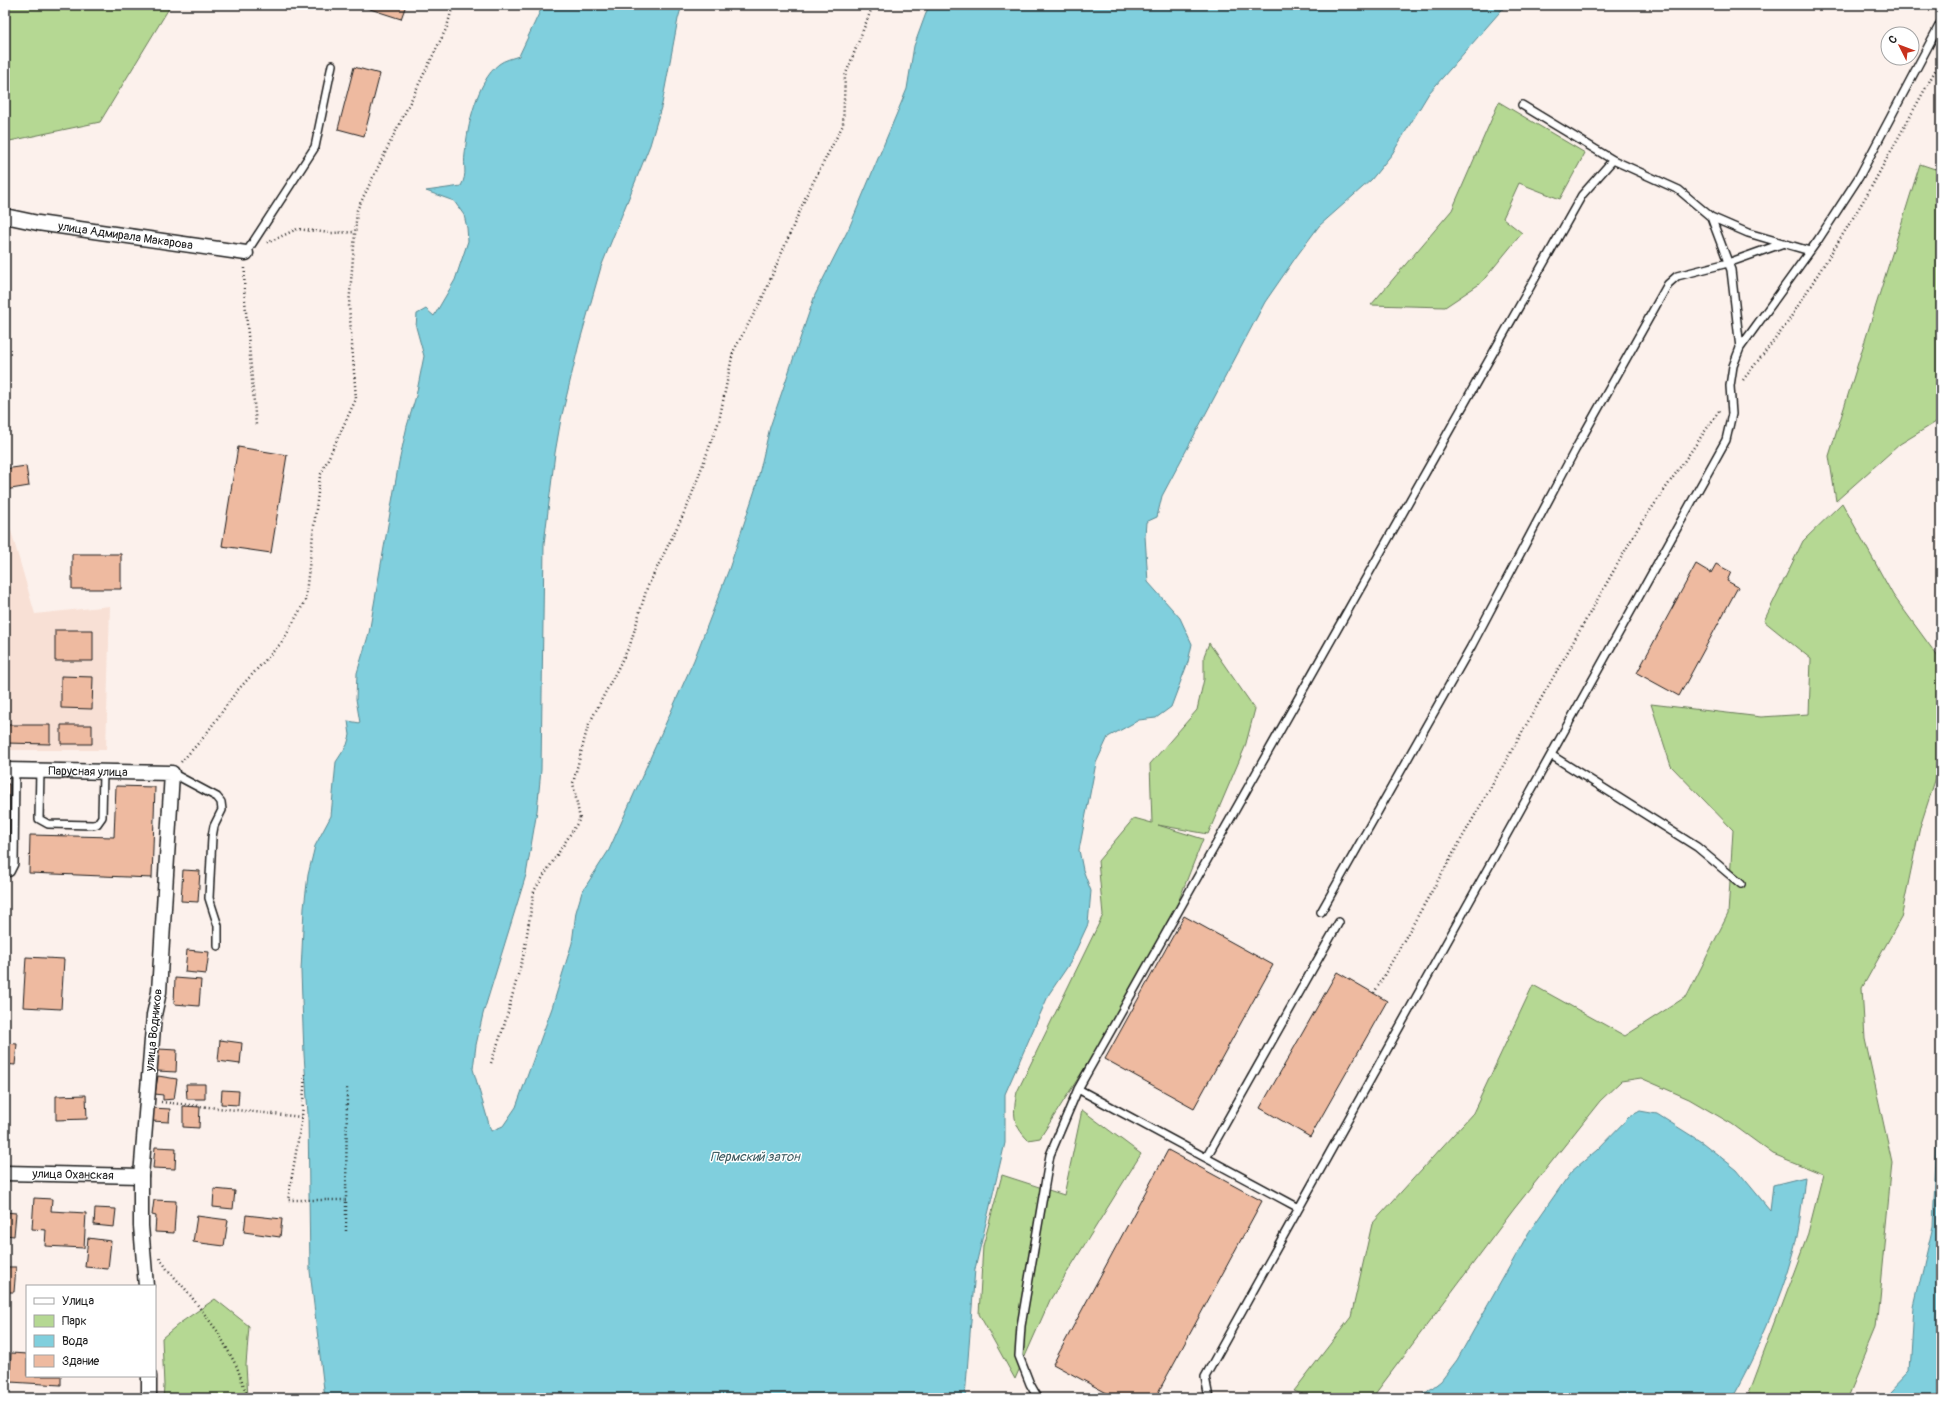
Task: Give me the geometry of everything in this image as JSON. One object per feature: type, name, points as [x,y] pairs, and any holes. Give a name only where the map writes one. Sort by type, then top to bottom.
[{"type":"street","name":"улица Адмирала Макарова","points":[[5,216],[38,223],[246,253]]},
{"type":"street","name":"Парусная улица","points":[[10,770],[172,773]]},
{"type":"street","name":"улица Водников","points":[[146,1285],[141,1226],[141,1176],[154,1015],[159,992],[172,773]]},
{"type":"street","name":"улица Оханская","points":[[5,1173],[141,1176]]},
{"type":"street","points":[[149,1377],[149,1398]]},
{"type":"lane","points":[[1209,1398],[1205,1377],[1726,440],[1732,414],[1730,386],[1733,366],[1740,348],[1810,250],[1859,177],[1941,22]]},
{"type":"lane","points":[[246,253],[315,147],[332,65]]},
{"type":"lane","points":[[1522,105],[1613,160],[1679,190],[1711,217],[1748,233],[1810,250]]},
{"type":"lane","points":[[1038,1398],[1030,1384],[1018,1356],[1021,1326],[1050,1155],[1078,1089],[1582,195],[1613,160]]},
{"type":"lane","points":[[1711,217],[1731,270],[1740,348]]},
{"type":"lane","points":[[1322,912],[1468,652],[1575,450],[1668,284],[1676,276],[1728,263],[1785,243]]},
{"type":"lane","points":[[1551,755],[1697,848],[1740,884]]},
{"type":"lane","points":[[5,873],[10,872],[14,864],[10,770]]},
{"type":"lane","points":[[40,770],[39,819],[48,824],[97,824],[102,817],[103,772]]},
{"type":"lane","points":[[172,773],[216,797],[221,802],[222,810],[214,826],[212,837],[209,898],[218,926],[218,946]]},
{"type":"lane","points":[[1206,1158],[1339,922]]},
{"type":"lane","points":[[1078,1089],[1299,1208]]},
{"type":"path","points":[[172,773],[204,737],[236,692],[283,641],[305,601],[320,476],[356,398],[349,305],[357,210],[447,27],[453,5]]},
{"type":"path","points":[[491,1063],[504,1026],[524,953],[534,891],[580,819],[573,783],[588,726],[630,645],[646,588],[688,505],[719,421],[733,352],[761,301],[807,194],[843,125],[845,76],[873,5]]},
{"type":"path","points":[[1374,993],[1638,528],[1666,485],[1730,397],[1786,325],[1868,193],[1941,60]]},
{"type":"path","points":[[256,425],[244,289],[246,253],[297,229],[331,233],[355,232]]},
{"type":"path","points":[[305,1074],[302,1117],[288,1200],[346,1200]]},
{"type":"path","points":[[346,1230],[347,1088]]},
{"type":"path","points":[[147,1101],[302,1117]]},
{"type":"path","points":[[156,1252],[167,1269],[187,1291],[218,1332],[237,1367],[248,1398]]},
{"type":"shaded area","points":[[5,510],[35,614],[110,606],[106,750],[5,750]]},
{"type":"green space","points":[[5,5],[171,5],[100,122],[5,142]]},
{"type":"green space","points":[[1499,102],[1585,153],[1560,199],[1519,183],[1503,218],[1522,233],[1481,283],[1445,307],[1371,305],[1452,210]]},
{"type":"green space","points":[[1920,164],[1941,171],[1941,419],[1900,444],[1836,501],[1829,456]]},
{"type":"green space","points":[[1842,503],[1893,595],[1941,661],[1941,762],[1920,827],[1901,918],[1862,988],[1865,1039],[1892,1162],[1876,1328],[1847,1398],[1747,1398],[1807,1237],[1823,1174],[1773,1154],[1732,1124],[1689,1099],[1641,1078],[1621,1081],[1600,1101],[1514,1209],[1372,1398],[1313,1398],[1294,1391],[1351,1317],[1372,1224],[1473,1113],[1533,985],[1625,1036],[1687,996],[1728,914],[1733,830],[1671,766],[1651,704],[1761,717],[1809,714],[1811,659],[1764,621],[1803,541]]},
{"type":"green space","points":[[1209,643],[1255,709],[1245,747],[1208,834],[1158,825],[1203,839],[1158,953],[1040,1138],[1028,1140],[1016,1123],[1015,1106],[1017,1092],[1103,915],[1098,861],[1134,818],[1152,823],[1150,764],[1197,710],[1204,679],[1204,656]]},
{"type":"green space","points":[[1082,1110],[1141,1154],[1050,1300],[1015,1379],[979,1314],[983,1246],[1002,1175],[1064,1195]]},
{"type":"green space","points":[[215,1299],[249,1326],[246,1365],[248,1398],[163,1398],[162,1338],[180,1323]]},
{"type":"water","name":"Пермский затон","points":[[543,5],[682,5],[662,104],[650,145],[601,267],[579,344],[561,419],[555,453],[544,544],[541,770],[537,811],[526,875],[483,1014],[476,1045],[473,1069],[491,1131],[503,1126],[516,1107],[552,1008],[572,943],[576,912],[582,892],[609,850],[694,660],[729,569],[756,487],[770,427],[815,295],[849,228],[907,89],[914,46],[929,5],[1506,5],[1429,93],[1392,154],[1371,180],[1319,226],[1296,257],[1265,302],[1162,496],[1157,517],[1146,522],[1145,536],[1148,582],[1180,618],[1192,644],[1188,662],[1171,707],[1156,718],[1139,720],[1108,737],[1096,763],[1079,850],[1083,870],[1091,891],[1088,924],[1070,963],[1049,994],[1005,1094],[1005,1143],[975,1269],[965,1398],[325,1398],[310,1271],[308,1114],[301,971],[304,908],[308,875],[315,846],[331,816],[336,762],[347,745],[350,735],[348,721],[360,723],[356,699],[357,673],[369,633],[399,462],[407,426],[416,396],[424,356],[416,327],[417,314],[426,309],[434,316],[455,280],[468,241],[464,215],[454,201],[426,191],[461,186],[465,174],[468,131],[474,105],[479,93],[491,72],[499,64],[519,56]]},
{"type":"water","points":[[1941,1080],[1941,1398],[1891,1398],[1892,1391],[1910,1372],[1914,1307],[1933,1226]]},
{"type":"water","points":[[1640,1111],[1657,1114],[1703,1143],[1737,1170],[1770,1210],[1773,1185],[1805,1177],[1797,1234],[1781,1290],[1750,1363],[1731,1398],[1419,1398],[1441,1381],[1457,1360],[1529,1232],[1571,1172],[1597,1150],[1629,1117]]},
{"type":"building","points":[[368,5],[406,5],[401,19],[367,8]]},
{"type":"building","points":[[354,67],[380,74],[364,136],[338,129]]},
{"type":"building","points":[[238,447],[287,455],[271,553],[222,546]]},
{"type":"building","points":[[26,466],[29,486],[5,490],[5,469]]},
{"type":"building","points":[[72,554],[121,554],[121,589],[72,589]]},
{"type":"building","points":[[1696,564],[1711,573],[1716,564],[1731,572],[1727,581],[1738,587],[1679,696],[1637,673]]},
{"type":"building","points":[[55,630],[93,630],[93,661],[55,661]]},
{"type":"building","points":[[5,632],[8,632],[7,707],[5,707]]},
{"type":"building","points":[[61,676],[93,677],[92,709],[61,708]]},
{"type":"building","points":[[5,725],[50,725],[50,744],[5,743]]},
{"type":"building","points":[[61,725],[92,725],[92,744],[61,744]]},
{"type":"building","points":[[5,784],[9,784],[8,868],[5,868]]},
{"type":"building","points":[[116,786],[155,787],[152,878],[29,873],[30,835],[114,837]]},
{"type":"building","points":[[183,870],[200,871],[198,902],[181,901]]},
{"type":"building","points":[[1184,916],[1273,965],[1194,1108],[1105,1059]]},
{"type":"building","points":[[187,950],[209,952],[206,974],[185,972]]},
{"type":"building","points":[[26,957],[64,959],[61,1009],[23,1007]]},
{"type":"building","points":[[1337,972],[1387,1001],[1310,1137],[1260,1108]]},
{"type":"building","points":[[175,978],[201,980],[199,1006],[174,1004]]},
{"type":"building","points":[[220,1040],[242,1043],[240,1064],[218,1061]]},
{"type":"building","points":[[5,1043],[17,1044],[15,1065],[5,1064]]},
{"type":"building","points":[[158,1049],[177,1050],[176,1072],[157,1071]]},
{"type":"building","points":[[158,1076],[177,1079],[174,1099],[163,1100],[163,1095],[155,1094]]},
{"type":"building","points":[[186,1084],[205,1084],[205,1099],[187,1099]]},
{"type":"building","points":[[222,1090],[239,1091],[238,1105],[221,1104]]},
{"type":"building","points":[[86,1095],[87,1119],[56,1120],[56,1096]]},
{"type":"building","points":[[183,1106],[200,1107],[199,1128],[183,1127]]},
{"type":"building","points":[[152,1108],[170,1109],[169,1122],[151,1121]]},
{"type":"building","points":[[155,1147],[176,1148],[175,1169],[153,1168]]},
{"type":"building","points":[[1168,1150],[1262,1201],[1155,1398],[1116,1398],[1053,1364]]},
{"type":"building","points":[[214,1189],[235,1191],[233,1209],[213,1207]]},
{"type":"building","points":[[34,1198],[52,1199],[51,1211],[86,1213],[84,1248],[45,1246],[46,1230],[32,1229]]},
{"type":"building","points":[[154,1200],[176,1201],[174,1233],[155,1232],[156,1216],[152,1215]]},
{"type":"building","points":[[95,1208],[116,1209],[114,1227],[94,1225]]},
{"type":"building","points":[[5,1212],[16,1213],[14,1236],[5,1235]]},
{"type":"building","points":[[246,1215],[282,1219],[280,1237],[244,1232]]},
{"type":"building","points":[[197,1216],[228,1220],[224,1246],[193,1242]]},
{"type":"building","points":[[88,1238],[111,1241],[108,1269],[85,1267]]},
{"type":"building","points":[[5,1258],[6,1267],[16,1267],[14,1292],[5,1292]]},
{"type":"building","points":[[11,1353],[26,1354],[26,1377],[61,1377],[61,1385],[10,1382]]}]
